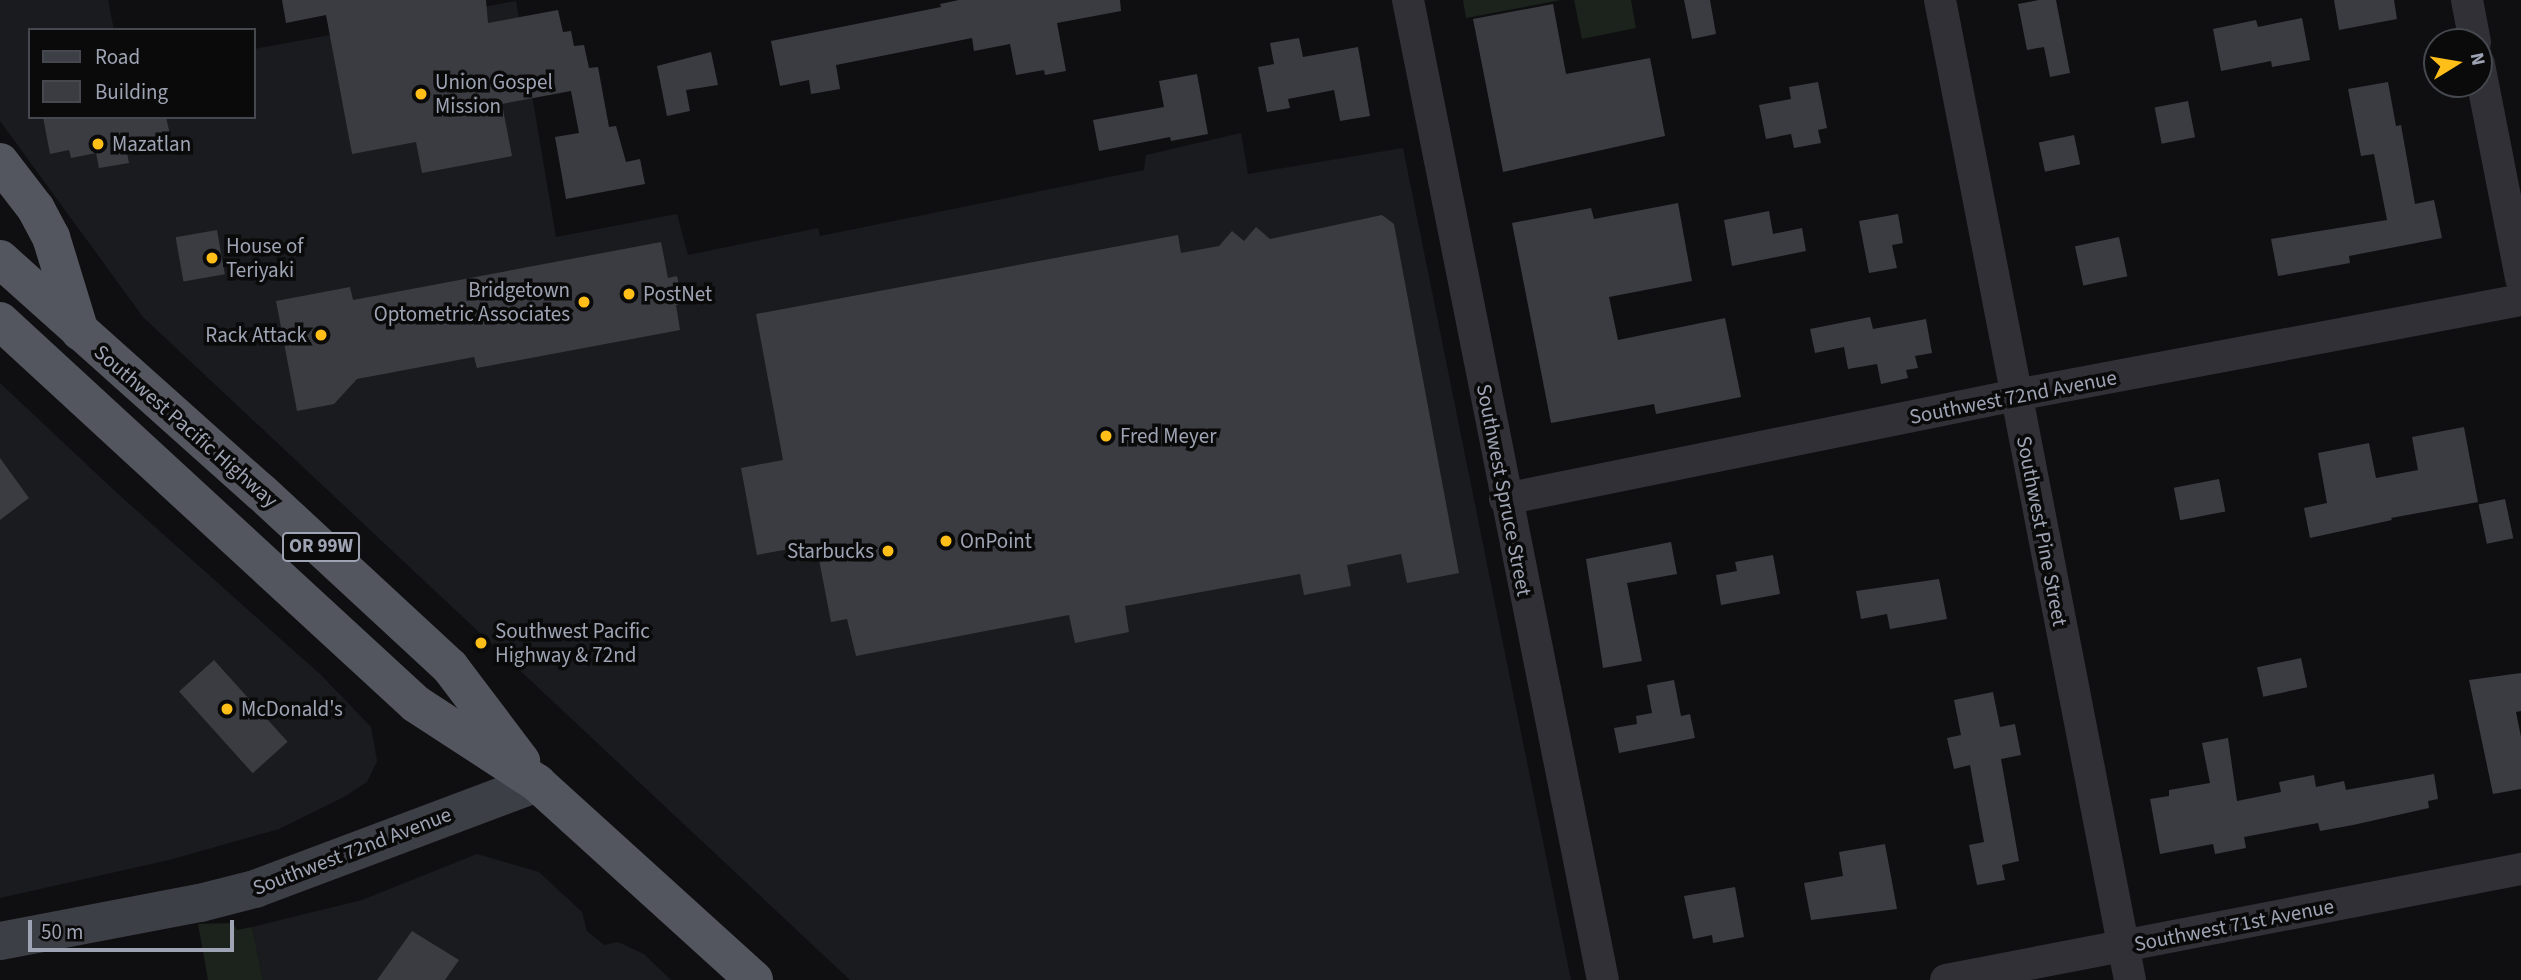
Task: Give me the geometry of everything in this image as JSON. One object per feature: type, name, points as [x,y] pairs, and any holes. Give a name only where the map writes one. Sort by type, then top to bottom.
[{"type":"highway","points":[[0,162],[36,209],[51,237],[81,334]]},
{"type":"highway","name":"Southwest Pacific Highway","points":[[0,258],[81,334],[261,492],[450,667],[537,783]]},
{"type":"highway","name":"Southwest Pacific Highway","points":[[0,321],[415,704],[537,783],[754,980]]},
{"type":"main road","name":"Southwest 72nd Avenue","points":[[0,941],[200,903],[255,889],[537,783]]},
{"type":"street","name":"Southwest Spruce Street","points":[[1408,0],[1505,499],[1603,980]]},
{"type":"street","name":"Southwest Pine Street","points":[[1940,0],[2130,980]]},
{"type":"street","points":[[2466,0],[2472,28]]},
{"type":"street","points":[[2486,98],[2521,279]]},
{"type":"street","name":"Southwest 72nd Avenue","points":[[1505,499],[2016,396],[2521,300]]},
{"type":"street","name":"Southwest 71st Avenue","points":[[1946,980],[2521,869]]},
{"type":"shaded area","points":[[0,0],[108,0],[114,28],[28,28],[28,119],[256,119],[256,49],[516,1],[556,237],[677,214],[688,255],[818,228],[820,236],[1144,170],[1146,155],[1241,133],[1248,174],[1403,148],[1571,980],[850,980],[143,317],[0,121]]},
{"type":"shaded area","points":[[1463,0],[1561,0],[1466,18]]},
{"type":"shaded area","points":[[1574,0],[1631,0],[1636,28],[1582,39]]},
{"type":"shaded area","points":[[0,383],[117,493],[321,675],[371,727],[377,761],[367,782],[344,797],[279,829],[169,860],[0,898]]},
{"type":"shaded area","points":[[477,854],[539,872],[582,912],[587,931],[604,945],[618,942],[644,954],[671,980],[263,980],[252,927],[362,900]]},
{"type":"shaded area","points":[[233,923],[237,930],[252,927],[263,980],[208,980],[198,924]]},
{"type":"building","points":[[282,0],[486,0],[488,23],[558,10],[563,32],[571,31],[574,46],[584,45],[589,68],[598,67],[609,127],[616,126],[626,162],[640,159],[645,184],[566,199],[555,137],[579,133],[571,91],[502,104],[512,156],[422,173],[416,142],[352,154],[326,15],[286,23]]},
{"type":"building","points":[[959,0],[1120,0],[1121,11],[1057,23],[1066,71],[1045,75],[1044,70],[1016,75],[1010,44],[974,51],[972,38],[836,65],[840,89],[811,94],[809,80],[780,86],[771,41],[941,7],[940,4]]},
{"type":"building","points":[[1684,0],[1710,0],[1716,34],[1692,39]]},
{"type":"building","points":[[2056,0],[2070,73],[2050,77],[2044,47],[2027,50],[2018,4]]},
{"type":"building","points":[[2334,0],[2394,0],[2397,19],[2339,30]]},
{"type":"building","points":[[1553,4],[1566,74],[1650,58],[1665,136],[1503,172],[1473,19]]},
{"type":"building","points":[[2302,18],[2310,60],[2272,67],[2271,61],[2221,71],[2213,29],[2256,20],[2258,27]]},
{"type":"building","points":[[1299,38],[1303,57],[1358,47],[1370,116],[1340,121],[1334,90],[1288,99],[1290,108],[1267,112],[1258,67],[1274,64],[1270,43]]},
{"type":"building","points":[[711,52],[718,85],[686,90],[690,111],[667,116],[657,66]]},
{"type":"building","points":[[1197,74],[1208,134],[1171,141],[1170,137],[1099,151],[1093,120],[1164,107],[1159,81]]},
{"type":"building","points":[[1818,82],[1827,128],[1818,130],[1821,143],[1794,148],[1791,134],[1766,139],[1759,105],[1791,99],[1789,87]]},
{"type":"building","points":[[2388,82],[2396,126],[2401,125],[2415,204],[2434,200],[2442,238],[2349,256],[2350,263],[2278,276],[2271,239],[2387,220],[2374,154],[2361,156],[2348,89]]},
{"type":"building","points":[[2188,101],[2195,137],[2162,144],[2155,107]]},
{"type":"building","name":"Mazatlan","points":[[43,119],[166,119],[171,139],[126,148],[129,163],[99,168],[96,153],[71,158],[69,150],[50,154]]},
{"type":"building","points":[[2074,135],[2080,164],[2045,172],[2039,142]]},
{"type":"building","points":[[1678,203],[1692,281],[1609,297],[1618,340],[1725,318],[1741,397],[1656,414],[1654,404],[1551,423],[1512,223],[1591,208],[1594,219]]},
{"type":"building","points":[[1769,211],[1773,234],[1802,228],[1806,251],[1732,266],[1724,220]]},
{"type":"building","points":[[1898,214],[1903,243],[1892,245],[1897,268],[1869,273],[1859,221]]},
{"type":"building","name":"Fred Meyer","points":[[1382,215],[1394,224],[1459,573],[1407,583],[1401,554],[1347,565],[1351,586],[1304,595],[1300,574],[1125,606],[1129,632],[1075,643],[1069,615],[856,656],[847,619],[831,622],[816,544],[757,555],[741,468],[783,460],[756,314],[1178,235],[1181,253],[1219,246],[1232,231],[1244,241],[1256,227],[1270,239]]},
{"type":"building","name":"House of Teriyaki","points":[[217,230],[225,274],[183,282],[176,237]]},
{"type":"building","points":[[2119,237],[2127,276],[2083,285],[2075,246]]},
{"type":"building","points":[[661,242],[668,278],[677,276],[683,304],[676,305],[680,330],[477,368],[474,357],[357,379],[334,404],[297,411],[276,301],[350,287],[353,300]]},
{"type":"building","points":[[1870,317],[1873,329],[1926,319],[1932,353],[1915,356],[1918,368],[1906,370],[1908,378],[1881,384],[1877,364],[1848,369],[1844,347],[1815,353],[1810,329]]},
{"type":"building","points":[[2464,427],[2478,502],[2391,518],[2392,520],[2310,538],[2304,508],[2327,503],[2318,453],[2369,443],[2376,478],[2418,470],[2412,437]]},
{"type":"building","points":[[0,458],[29,498],[0,520]]},
{"type":"building","points":[[2219,479],[2225,511],[2180,520],[2174,488]]},
{"type":"building","points":[[2505,499],[2513,538],[2487,544],[2479,505]]},
{"type":"building","points":[[1671,542],[1677,574],[1627,583],[1642,661],[1603,668],[1586,559]]},
{"type":"building","points":[[1773,555],[1780,594],[1721,605],[1716,575],[1737,571],[1735,562]]},
{"type":"building","points":[[1939,579],[1947,619],[1890,629],[1887,614],[1861,619],[1856,591]]},
{"type":"building","points":[[2301,658],[2307,687],[2263,697],[2257,667]]},
{"type":"building","name":"McDonald's","points":[[214,660],[288,742],[253,773],[179,691]]},
{"type":"building","points":[[2521,673],[2521,711],[2516,712],[2521,737],[2521,789],[2493,794],[2469,680]]},
{"type":"building","points":[[1674,680],[1681,716],[1690,714],[1695,738],[1619,753],[1614,728],[1637,724],[1636,716],[1652,713],[1647,685]]},
{"type":"building","points":[[1993,692],[2000,727],[2015,724],[2021,755],[2001,759],[2019,861],[2002,865],[2005,880],[1977,885],[1969,845],[1984,842],[1970,765],[1954,769],[1947,738],[1961,735],[1954,700]]},
{"type":"building","points":[[2228,738],[2237,801],[2281,792],[2279,782],[2314,775],[2316,787],[2344,781],[2346,790],[2434,774],[2438,799],[2428,801],[2429,808],[2353,825],[2320,831],[2318,823],[2244,837],[2246,848],[2215,854],[2213,844],[2160,854],[2150,799],[2169,796],[2169,790],[2210,783],[2202,743]]},
{"type":"building","points":[[1885,844],[1897,909],[1811,920],[1804,883],[1843,876],[1839,852]]},
{"type":"building","points":[[1735,887],[1744,937],[1713,943],[1712,935],[1693,939],[1684,896]]},
{"type":"building","points":[[412,931],[459,960],[445,980],[377,980]]},
{"type":"place","name":"Union Gospel Mission","points":[[421,94]]},
{"type":"place","name":"Mazatlan","points":[[98,144]]},
{"type":"place","name":"House of Teriyaki","points":[[212,258]]},
{"type":"place","name":"PostNet","points":[[629,294]]},
{"type":"place","name":"Bridgetown Optometric Associates","points":[[584,302]]},
{"type":"place","name":"Rack Attack","points":[[321,335]]},
{"type":"place","name":"Fred Meyer","points":[[1106,436]]},
{"type":"place","name":"OnPoint","points":[[946,541]]},
{"type":"place","name":"Starbucks","points":[[888,551]]},
{"type":"place","name":"Southwest Pacific Highway & 72nd","points":[[481,643]]},
{"type":"place","name":"McDonald's","points":[[227,709]]}]
